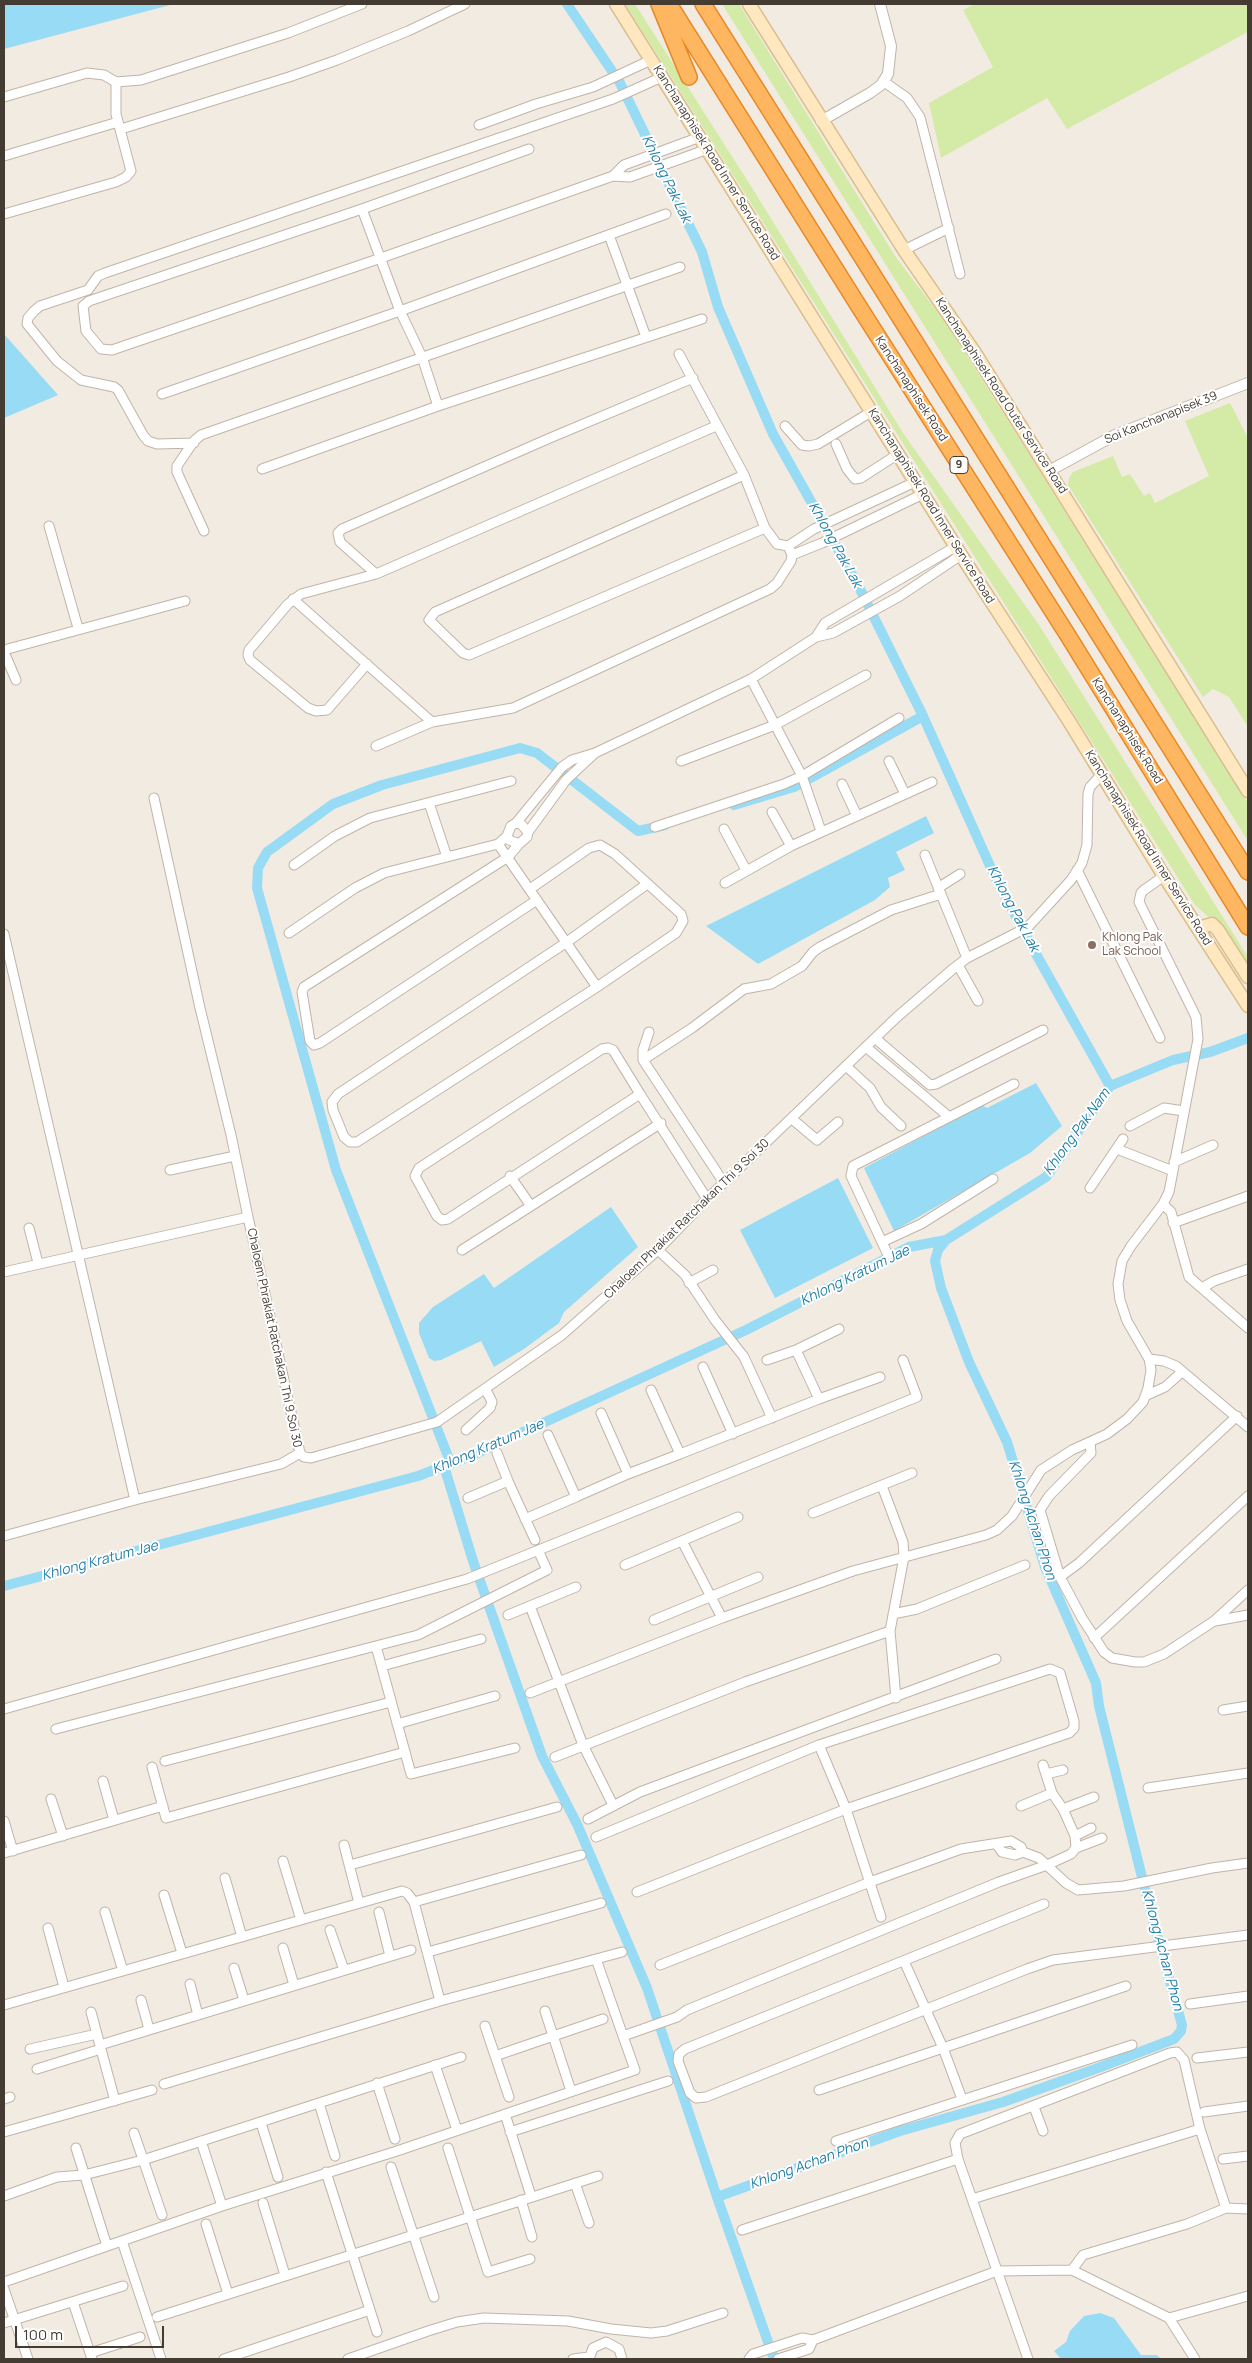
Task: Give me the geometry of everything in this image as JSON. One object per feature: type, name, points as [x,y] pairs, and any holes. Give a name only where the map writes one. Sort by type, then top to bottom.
[{"type":"highway","points":[[659,4],[689,77]]},
{"type":"highway","name":"Kanchanaphisek Road","points":[[670,4],[1063,628],[1248,927]]},
{"type":"highway","name":"9","points":[[703,4],[1248,872]]},
{"type":"main road","name":"Kanchanaphisek Road Inner Service Road","points":[[616,4],[914,482],[1248,1006]]},
{"type":"main road","name":"Kanchanaphisek Road Outer Service Road","points":[[749,4],[904,250],[975,352],[1248,791]]},
{"type":"main road","points":[[1198,928],[1212,924],[1218,930],[1248,977]]},
{"type":"street","points":[[4,97],[94,72],[116,82],[141,80],[212,59],[288,33],[362,4]]},
{"type":"street","points":[[4,156],[120,125],[329,63],[408,31],[465,4]]},
{"type":"street","points":[[822,121],[870,94],[888,74],[891,46],[880,4]]},
{"type":"street","points":[[479,125],[536,104],[593,87],[651,60]]},
{"type":"street","points":[[194,443],[157,444],[148,441],[142,435],[118,390],[114,387],[81,380],[57,361],[27,324],[28,318],[40,306],[88,290],[98,276],[105,273],[613,99],[662,77]]},
{"type":"street","points":[[883,81],[907,98],[920,116],[960,274]]},
{"type":"street","points":[[4,214],[116,182],[126,177],[131,171],[120,125],[116,82]]},
{"type":"street","points":[[614,176],[624,165],[670,150],[700,137]]},
{"type":"street","points":[[529,149],[88,301],[83,306],[86,331],[101,350],[112,350],[614,176],[630,177],[708,149]]},
{"type":"street","points":[[362,208],[400,311],[422,357],[438,406]]},
{"type":"street","points":[[162,394],[400,311],[666,214]]},
{"type":"street","points":[[904,250],[949,228]]},
{"type":"street","points":[[609,235],[646,337]]},
{"type":"street","points":[[204,531],[177,472],[177,466],[201,435],[680,267]]},
{"type":"street","points":[[262,469],[438,406],[702,319]]},
{"type":"street","points":[[679,354],[744,475],[765,528],[777,544],[788,546],[814,529],[914,482]]},
{"type":"street","points":[[376,574],[340,542],[338,533],[342,529],[693,378]]},
{"type":"street","name":"Soi Kanchanapisek 39","points":[[1049,471],[1114,435],[1248,383]]},
{"type":"street","points":[[785,426],[802,445],[809,446],[818,444],[871,412]]},
{"type":"street","points":[[367,664],[327,710],[316,711],[308,708],[250,660],[249,650],[294,599],[301,594],[376,574],[716,426]]},
{"type":"street","points":[[836,444],[847,469],[855,479],[861,478],[898,454]]},
{"type":"street","points":[[744,475],[435,612],[430,620],[463,653],[469,655],[765,528]]},
{"type":"street","points":[[376,746],[432,722],[513,708],[770,589],[782,576],[792,555],[822,543],[923,494]]},
{"type":"street","points":[[49,526],[78,628]]},
{"type":"street","points":[[788,546],[792,555]]},
{"type":"street","points":[[289,933],[355,888],[384,873],[498,844],[507,836],[508,830],[516,823],[556,772],[572,760],[595,753],[751,679],[816,636],[826,623],[869,597],[958,551]]},
{"type":"street","points":[[816,636],[833,633],[900,596],[958,551]]},
{"type":"street","points":[[294,599],[432,722]]},
{"type":"street","points":[[16,680],[4,651],[78,628],[185,601]]},
{"type":"street","points":[[681,761],[775,725],[866,675]]},
{"type":"street","points":[[751,679],[802,778],[821,831]]},
{"type":"street","points":[[654,827],[802,778],[899,718]]},
{"type":"street","points":[[537,900],[320,1043],[314,1045],[310,1041],[302,992],[304,987],[508,857],[527,838],[528,832],[566,780],[595,753]]},
{"type":"street","points":[[889,761],[905,794]]},
{"type":"street","name":"Chaloem Phrakiat Ratchakan Thi 9 Soi 30","points":[[4,1272],[76,1254],[248,1217],[300,1453],[304,1457],[311,1458],[437,1422],[486,1390],[562,1335],[658,1250],[707,1199],[846,1066],[958,965],[967,958],[1028,927],[1077,870],[1087,846],[1090,787],[1101,775]]},
{"type":"street","points":[[294,865],[351,827],[370,818],[511,781]]},
{"type":"street","points":[[725,883],[821,831],[932,782]]},
{"type":"street","points":[[842,784],[857,816]]},
{"type":"street","points":[[154,798],[248,1217]]},
{"type":"street","points":[[429,803],[448,856]]},
{"type":"street","points":[[772,812],[791,846]]},
{"type":"street","points":[[516,823],[526,827],[528,832]]},
{"type":"street","points":[[724,829],[746,870]]},
{"type":"street","points":[[507,836],[509,840],[519,844]]},
{"type":"street","points":[[498,844],[597,987]]},
{"type":"street","points":[[530,889],[589,848],[600,845],[615,854],[681,914],[683,921],[681,927],[597,987],[356,1142],[350,1142],[344,1137],[332,1102],[338,1094],[567,942],[647,884]]},
{"type":"street","points":[[925,855],[967,958]]},
{"type":"street","points":[[1077,870],[1160,1038]]},
{"type":"street","points":[[644,1060],[692,1028],[744,989],[771,984],[802,966],[820,946],[892,910],[940,891],[960,874]]},
{"type":"street","points":[[530,1693],[560,1683],[722,1618],[853,1571],[986,1535],[997,1530],[1012,1516],[1041,1470],[1072,1450],[1107,1434],[1127,1419],[1143,1402],[1151,1370],[1149,1359],[1127,1321],[1120,1300],[1118,1284],[1122,1261],[1163,1204],[1168,1192],[1198,1039],[1196,1017],[1139,902],[1141,893],[1164,876]]},
{"type":"street","points":[[4,934],[7,964],[135,1500]]},
{"type":"street","points":[[958,965],[978,1001]]},
{"type":"street","points":[[876,1039],[930,1085],[936,1084],[1043,1030]]},
{"type":"street","points":[[650,1032],[643,1050],[644,1060],[724,1183]]},
{"type":"street","points":[[640,1094],[510,1176],[448,1219],[442,1220],[436,1216],[415,1176],[419,1168],[602,1049],[608,1048],[613,1050],[640,1094],[661,1123],[707,1199]]},
{"type":"street","points":[[867,1048],[948,1116]]},
{"type":"street","points":[[846,1066],[870,1088],[880,1107],[901,1126]]},
{"type":"street","points":[[888,1255],[851,1176],[853,1166],[1014,1084]]},
{"type":"street","points":[[1130,1126],[1164,1108],[1184,1110]]},
{"type":"street","points":[[792,1119],[816,1140],[838,1122]]},
{"type":"street","points":[[462,1250],[661,1123]]},
{"type":"street","points":[[1090,1188],[1123,1139]]},
{"type":"street","points":[[1117,1149],[1174,1166],[1213,1145]]},
{"type":"street","points":[[170,1170],[235,1156]]},
{"type":"street","points":[[510,1176],[531,1206]]},
{"type":"street","points":[[882,1242],[921,1224],[993,1179]]},
{"type":"street","points":[[1173,1223],[1248,1196]]},
{"type":"street","points":[[1163,1204],[1171,1212],[1189,1277],[1248,1328]]},
{"type":"street","points":[[29,1228],[38,1263]]},
{"type":"street","points":[[658,1250],[685,1275],[743,1355],[772,1418]]},
{"type":"street","points":[[689,1283],[713,1270]]},
{"type":"street","points":[[1202,1288],[1214,1281],[1248,1270]]},
{"type":"street","points":[[767,1360],[796,1350],[840,1329]]},
{"type":"street","points":[[796,1350],[819,1399]]},
{"type":"street","points":[[1149,1359],[1164,1360],[1182,1372],[1248,1427]]},
{"type":"street","points":[[4,1710],[467,1580],[917,1397],[903,1360]]},
{"type":"street","points":[[703,1367],[733,1434]]},
{"type":"street","points":[[1145,1396],[1166,1387],[1182,1372]]},
{"type":"street","points":[[525,1519],[628,1474],[880,1377]]},
{"type":"street","points":[[466,1430],[490,1408],[492,1402],[486,1390]]},
{"type":"street","points":[[652,1390],[680,1454]]},
{"type":"street","points":[[601,1413],[628,1474]]},
{"type":"street","points":[[1060,1577],[1080,1563],[1237,1416]]},
{"type":"street","points":[[548,1435],[576,1497]]},
{"type":"street","points":[[1090,1442],[1091,1453],[1049,1496],[1040,1510],[1060,1577],[1094,1638],[1104,1652],[1112,1658],[1127,1662],[1144,1662],[1179,1645],[1214,1621],[1248,1590]]},
{"type":"street","points":[[4,1536],[135,1500],[281,1464],[300,1453]]},
{"type":"street","points":[[497,1454],[535,1540]]},
{"type":"street","points":[[813,1513],[912,1473]]},
{"type":"street","points":[[468,1498],[508,1481]]},
{"type":"street","points":[[882,1486],[903,1542],[904,1557],[890,1631],[896,1698]]},
{"type":"street","points":[[1094,1638],[1248,1496]]},
{"type":"street","points":[[625,1565],[738,1517]]},
{"type":"street","points":[[682,1541],[722,1618]]},
{"type":"street","points":[[56,1729],[418,1635],[547,1570],[538,1550]]},
{"type":"street","points":[[893,1614],[917,1609],[1025,1565]]},
{"type":"street","points":[[654,1620],[758,1577]]},
{"type":"street","points":[[508,1616],[576,1587]]},
{"type":"street","points":[[530,1606],[583,1745],[613,1806]]},
{"type":"street","points":[[1214,1621],[1248,1615]]},
{"type":"street","points":[[554,1757],[745,1682],[890,1631]]},
{"type":"street","points":[[382,1666],[480,1639]]},
{"type":"street","points":[[376,1646],[411,1774],[515,1748]]},
{"type":"street","points":[[588,1819],[640,1792],[896,1698],[996,1659]]},
{"type":"street","points":[[596,1837],[820,1745],[1050,1669],[1060,1673],[1074,1721],[1074,1728],[1068,1733],[846,1809],[637,1892]]},
{"type":"street","points":[[397,1724],[495,1696]]},
{"type":"street","points":[[165,1761],[391,1702]]},
{"type":"street","points":[[1222,1710],[1248,1706]]},
{"type":"street","points":[[820,1745],[846,1809],[881,1917]]},
{"type":"street","points":[[152,1768],[166,1818],[405,1752]]},
{"type":"street","points":[[1063,1770],[1044,1770],[1052,1794],[1063,1809],[1075,1836],[1076,1848]]},
{"type":"street","points":[[1148,1788],[1248,1773]]},
{"type":"street","points":[[103,1781],[114,1820]]},
{"type":"street","points":[[1021,1806],[1052,1794]]},
{"type":"street","points":[[1063,1809],[1094,1797]]},
{"type":"street","points":[[51,1799],[63,1836]]},
{"type":"street","points":[[4,1821],[8,1852],[163,1806]]},
{"type":"street","points":[[350,1865],[557,1806]]},
{"type":"street","points":[[1075,1836],[1091,1828]]},
{"type":"street","points":[[623,2036],[677,2017],[687,2010],[999,1882],[1048,1865],[1071,1854],[1076,1848],[1102,1838]]},
{"type":"street","points":[[660,1965],[870,1882],[961,1849],[1011,1842],[1021,1847],[1023,1852],[1039,1858],[1066,1883],[1078,1890],[1124,1886],[1212,1868],[1248,1863]]},
{"type":"street","points":[[344,1845],[359,1903]]},
{"type":"street","points":[[414,1902],[581,1855]]},
{"type":"street","points":[[283,1861],[301,1920]]},
{"type":"street","points":[[225,1878],[242,1937]]},
{"type":"street","points":[[4,2003],[402,1891],[407,1893],[414,1902],[440,2001]]},
{"type":"street","points":[[164,1895],[182,1954]]},
{"type":"street","points":[[428,1952],[600,1903]]},
{"type":"street","points":[[1044,1904],[682,2051],[678,2062],[690,2093],[696,2098],[706,2097],[1053,1960],[1248,1935]]},
{"type":"street","points":[[106,1912],[123,1971]]},
{"type":"street","points":[[379,1912],[390,1956]]},
{"type":"street","points":[[48,1928],[64,1987]]},
{"type":"street","points":[[330,1930],[344,1970]]},
{"type":"street","points":[[283,1948],[294,1985]]},
{"type":"street","points":[[37,2069],[198,2014],[411,1950]]},
{"type":"street","points":[[164,2084],[440,2001],[622,1952]]},
{"type":"street","points":[[4,2282],[222,2206],[634,2070],[596,1959]]},
{"type":"street","points":[[904,1960],[943,2048],[962,2099]]},
{"type":"street","points":[[234,1968],[244,2000]]},
{"type":"street","points":[[190,1984],[198,2014]]},
{"type":"street","points":[[819,2090],[1126,1986]]},
{"type":"street","points":[[1190,2004],[1248,1996]]},
{"type":"street","points":[[141,2000],[149,2030]]},
{"type":"street","points":[[544,2011],[571,2091]]},
{"type":"street","points":[[91,2012],[115,2101]]},
{"type":"street","points":[[494,2056],[603,2019]]},
{"type":"street","points":[[485,2026],[509,2097]]},
{"type":"street","points":[[30,2048],[97,2034]]},
{"type":"street","points":[[836,2141],[1132,2044]]},
{"type":"street","points":[[1027,2359],[958,2159],[955,2143],[960,2134],[1170,2053],[1177,2052],[1184,2060],[1200,2128],[1226,2208]]},
{"type":"street","points":[[1197,2058],[1248,2052]]},
{"type":"street","points":[[4,2196],[57,2177],[84,2175],[143,2160],[461,2057]]},
{"type":"street","points":[[434,2065],[456,2130]]},
{"type":"street","points":[[510,2132],[668,2081]]},
{"type":"street","points":[[377,2083],[395,2139]]},
{"type":"street","points":[[4,2132],[152,2090]]},
{"type":"street","points":[[319,2103],[334,2156]]},
{"type":"street","points":[[1204,2112],[1248,2106]]},
{"type":"street","points":[[1034,2107],[1043,2131]]},
{"type":"street","points":[[505,2114],[532,2196]]},
{"type":"street","points":[[260,2122],[278,2177]]},
{"type":"street","points":[[972,2200],[1200,2128]]},
{"type":"street","points":[[134,2132],[162,2215]]},
{"type":"street","points":[[201,2141],[222,2206]]},
{"type":"street","points":[[76,2148],[107,2246]]},
{"type":"street","points":[[448,2148],[488,2272],[530,2258]]},
{"type":"street","points":[[1223,2159],[1248,2156]]},
{"type":"street","points":[[742,2230],[958,2159]]},
{"type":"street","points":[[392,2167],[412,2234],[434,2297]]},
{"type":"street","points":[[326,2172],[377,2332]]},
{"type":"street","points":[[157,2317],[598,2176]]},
{"type":"street","points":[[576,2183],[589,2223]]},
{"type":"street","points":[[521,2200],[532,2237]]},
{"type":"street","points":[[263,2203],[285,2275]]},
{"type":"street","points":[[1072,2270],[1083,2255],[1187,2224],[1226,2208],[1248,2209]]},
{"type":"street","points":[[206,2224],[228,2294]]},
{"type":"street","points":[[122,2241],[161,2359]]},
{"type":"street","points":[[748,2359],[753,2354],[802,2338],[813,2340],[997,2270],[1072,2270],[1169,2318],[1196,2359]]},
{"type":"street","points":[[4,2323],[123,2286]]},
{"type":"street","points":[[4,2289],[28,2359]]},
{"type":"street","points":[[1169,2318],[1248,2296]]},
{"type":"street","points":[[73,2302],[91,2356],[140,2337]]},
{"type":"street","points":[[224,2359],[370,2310]]},
{"type":"street","points":[[348,2359],[428,2330],[457,2322],[484,2318],[568,2321],[611,2329],[660,2332],[723,2313]]},
{"type":"street","points":[[606,2342],[611,2329]]},
{"type":"street","points":[[778,2359],[809,2349],[813,2340]]},
{"type":"street","points":[[573,2359],[589,2358],[593,2348],[606,2342],[615,2345],[622,2359],[632,2359]]},
{"type":"green space","points":[[625,4],[635,4],[754,191],[903,433],[1039,625],[1248,957],[1248,970],[1222,929],[1195,905]]},
{"type":"green space","points":[[722,4],[739,4],[895,256],[951,330],[1248,803],[1248,841]]},
{"type":"green space","points":[[975,4],[1248,4],[1248,32],[1067,129],[1047,98],[941,158],[929,103],[993,67],[963,10]]},
{"type":"green space","points":[[1230,403],[1248,438],[1248,727],[1229,697],[1213,689],[1203,697],[1068,485],[1069,478],[1073,472],[1113,456],[1122,477],[1130,474],[1144,496],[1150,493],[1155,503],[1209,476],[1185,421]]},
{"type":"water","points":[[4,4],[174,4],[4,49]]},
{"type":"water","points":[[4,334],[58,395],[4,418]]},
{"type":"water","points":[[926,816],[934,833],[896,852],[905,870],[888,878],[890,887],[875,900],[758,964],[706,926]]},
{"type":"water","points":[[1036,1083],[1062,1126],[1030,1153],[894,1231],[864,1168],[982,1105],[987,1108]]},
{"type":"water","points":[[838,1178],[873,1248],[775,1298],[740,1230]]},
{"type":"water","points":[[611,1207],[638,1247],[564,1312],[559,1323],[524,1349],[494,1367],[481,1341],[441,1360],[434,1361],[429,1358],[419,1333],[419,1323],[433,1307],[484,1274],[494,1288]]},
{"type":"water","points":[[1100,2313],[1114,2318],[1141,2355],[1157,2355],[1161,2359],[1061,2359],[1054,2351],[1066,2342],[1070,2331],[1084,2316]]},
{"type":"waterway","name":"Khlong Pak Lak","points":[[567,4],[620,83],[702,252],[718,307],[773,434],[858,585],[923,716],[995,877],[1110,1086]]},
{"type":"waterway","points":[[734,805],[794,787],[923,716]]},
{"type":"waterway","points":[[451,1464],[336,1170],[257,888],[258,868],[267,852],[333,804],[382,785],[520,748],[537,753],[638,831],[665,825]]},
{"type":"waterway","name":"Khlong Achan Phon","points":[[774,2359],[717,2197],[900,2131],[1003,2102],[1174,2039],[1181,2031],[1182,2025],[1151,1913],[1099,1706],[1096,1683],[1045,1567],[1007,1442],[969,1362],[941,1288],[935,1261],[938,1250],[946,1240],[1046,1177],[1110,1086],[1173,1060],[1210,1052],[1248,1038]]},
{"type":"waterway","name":"Khlong Kratum Jae","points":[[4,1586],[418,1476],[473,1455],[746,1330],[909,1247],[946,1240]]},
{"type":"waterway","points":[[444,1466],[473,1561],[542,1756],[577,1824],[647,1988],[717,2197]]},
{"type":"place","name":"Khlong Pak Lak School","points":[[1092,945]]},
{"type":"water label","name":"Khlong Pak Nam","points":[[1077,1132]]}]
